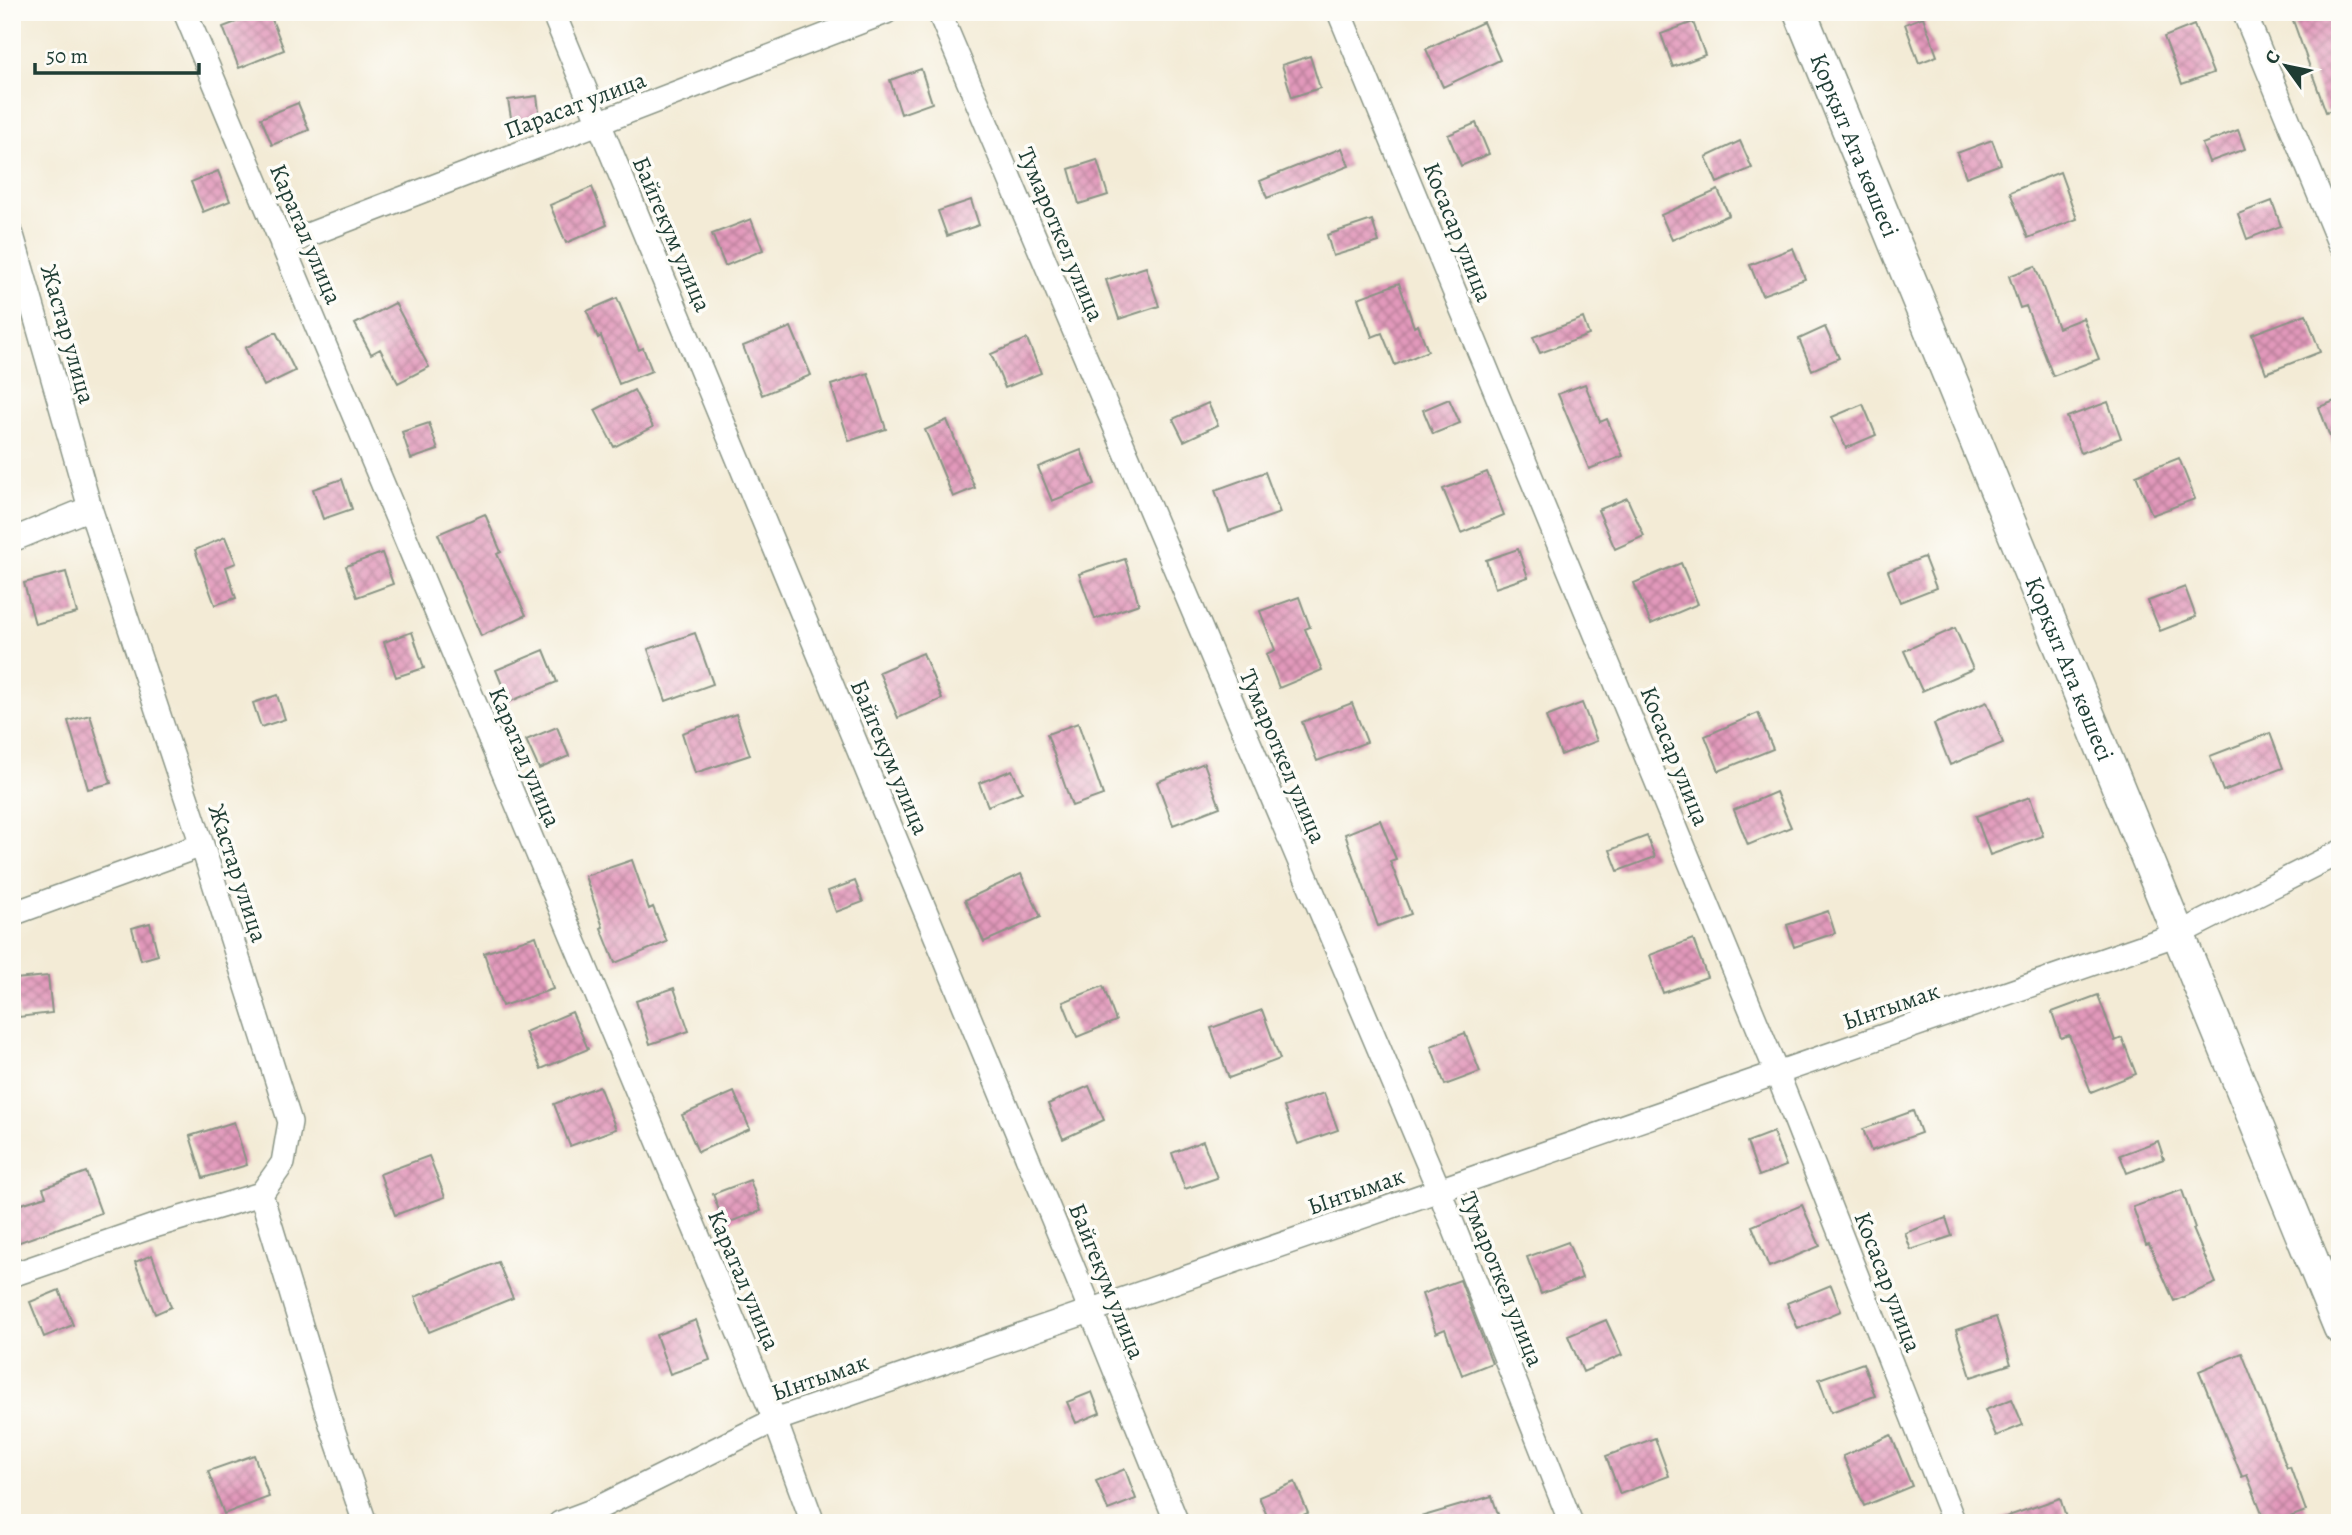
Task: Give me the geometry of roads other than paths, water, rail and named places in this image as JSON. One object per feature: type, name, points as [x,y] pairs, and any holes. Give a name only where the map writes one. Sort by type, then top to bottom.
[{"type":"main road","name":"Қорқыт Ата көшесі","points":[[1800,12],[2340,1328]]},
{"type":"street","name":"Каратал улица","points":[[185,12],[775,1420],[813,1523]]},
{"type":"street","name":"Байгекум улица","points":[[553,12],[1177,1523]]},
{"type":"street","name":"Парасат улица","points":[[282,245],[599,125],[886,12]]},
{"type":"street","name":"Тумароткел улица","points":[[939,12],[1439,1191],[1571,1523]]},
{"type":"street","name":"Косасар улица","points":[[1339,12],[1777,1073],[1954,1523]]},
{"type":"street","points":[[2244,12],[2340,245]]},
{"type":"street","name":"Жастар улица","points":[[12,235],[90,508],[202,845],[290,1122],[283,1163],[261,1194]]},
{"type":"street","points":[[12,540],[90,508]]},
{"type":"street","points":[[12,914],[202,845]]},
{"type":"street","name":"Ынтымак","points":[[560,1523],[592,1511],[775,1420],[2178,934],[2340,852]]},
{"type":"street","points":[[12,1275],[151,1227],[261,1194],[331,1424],[365,1523]]}]
